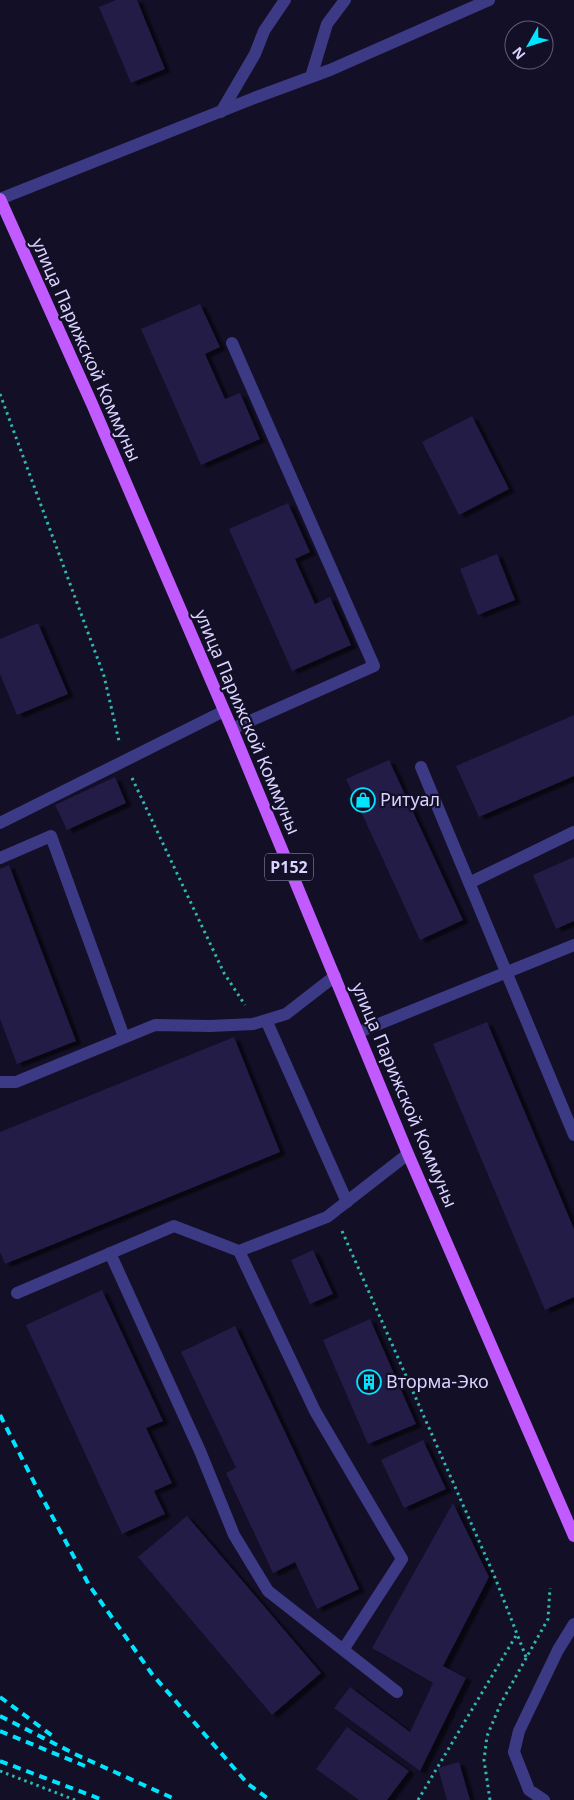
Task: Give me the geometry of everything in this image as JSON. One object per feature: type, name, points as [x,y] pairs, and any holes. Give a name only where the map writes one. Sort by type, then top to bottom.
[{"type":"main road","name":"улица Парижской Коммуны","points":[[0,199],[96,413],[232,729],[408,1154],[574,1536]]},
{"type":"lane","points":[[221,112],[255,54],[264,32],[286,0]]},
{"type":"lane","points":[[311,77],[327,24],[346,0]]},
{"type":"lane","points":[[0,199],[311,77],[489,0]]},
{"type":"lane","points":[[232,343],[374,666],[232,729]]},
{"type":"lane","points":[[0,823],[224,711]]},
{"type":"lane","points":[[421,767],[574,1135]]},
{"type":"lane","points":[[469,883],[574,832]]},
{"type":"lane","points":[[0,858],[51,836],[124,1037]]},
{"type":"lane","points":[[359,1032],[507,974],[574,945]]},
{"type":"lane","points":[[0,1082],[16,1082],[155,1025],[210,1026],[253,1024],[286,1014],[335,976]]},
{"type":"lane","points":[[266,1020],[347,1202]]},
{"type":"lane","points":[[17,1293],[174,1226],[239,1251],[327,1217],[408,1154]]},
{"type":"lane","points":[[239,1251],[315,1411],[402,1559],[343,1650]]},
{"type":"lane","points":[[110,1253],[200,1451],[234,1535],[268,1591],[397,1692]]},
{"type":"lane","points":[[544,1800],[529,1790],[514,1752],[519,1731],[558,1650],[574,1624]]},
{"type":"path","points":[[0,394],[104,676],[124,760],[224,973],[246,1006]]},
{"type":"path","points":[[379,1313],[494,1575],[526,1657]]},
{"type":"path","points":[[490,1800],[484,1760],[487,1736],[501,1703],[548,1619],[550,1588]]},
{"type":"path","points":[[418,1800],[517,1634]]},
{"type":"path","points":[[0,1771],[75,1800]]},
{"type":"building","points":[[116,0],[137,0],[165,69],[131,83],[99,7]]},
{"type":"building","points":[[200,304],[220,347],[205,354],[225,399],[240,393],[260,439],[201,465],[141,329]]},
{"type":"building","points":[[472,416],[509,489],[459,515],[422,442]]},
{"type":"building","points":[[288,503],[310,552],[295,559],[315,604],[330,597],[351,645],[292,671],[229,529]]},
{"type":"building","points":[[497,554],[515,600],[478,615],[460,569]]},
{"type":"building","points":[[38,623],[68,694],[17,715],[0,674],[0,639]]},
{"type":"building","points":[[574,715],[574,776],[479,817],[456,766]]},
{"type":"building","points":[[389,760],[463,920],[420,940],[346,779]]},
{"type":"building","points":[[115,777],[126,803],[67,830],[55,805]]},
{"type":"building","points":[[574,857],[574,921],[556,929],[533,875]]},
{"type":"building","points":[[9,865],[76,1041],[17,1064],[0,1019],[0,869]]},
{"type":"building","points":[[487,1022],[574,1229],[574,1297],[545,1310],[433,1044]]},
{"type":"building","points":[[234,1037],[280,1152],[5,1264],[0,1252],[0,1132]]},
{"type":"building","points":[[313,1250],[333,1294],[310,1304],[291,1260]]},
{"type":"building","points":[[102,1290],[163,1421],[146,1428],[172,1483],[154,1491],[165,1514],[122,1534],[26,1325]]},
{"type":"building","name":"Вторма-Эко","points":[[370,1319],[416,1424],[368,1444],[323,1340]]},
{"type":"building","points":[[235,1326],[359,1589],[317,1609],[295,1562],[273,1573],[226,1473],[236,1468],[181,1352]]},
{"type":"building","points":[[423,1440],[446,1489],[404,1508],[381,1460]]},
{"type":"building","points":[[453,1503],[489,1577],[443,1666],[466,1678],[420,1771],[334,1708],[350,1687],[410,1732],[433,1683],[372,1648]]},
{"type":"building","points":[[187,1516],[321,1673],[272,1715],[138,1557]]},
{"type":"building","points":[[347,1727],[409,1771],[387,1800],[359,1800],[316,1769]]},
{"type":"building","points":[[459,1762],[470,1800],[447,1800],[438,1768]]},
{"type":"railway","points":[[0,1415],[89,1585],[152,1674],[248,1784],[270,1800]]},
{"type":"railway","points":[[0,1697],[54,1737]]},
{"type":"railway","points":[[0,1716],[77,1755],[177,1800]]},
{"type":"railway","points":[[0,1731],[85,1766]]},
{"type":"railway","points":[[0,1761],[103,1800]]},
{"type":"place","name":"Ритуал","points":[[363,800]]},
{"type":"place","name":"Вторма-Эко","points":[[369,1382]]}]
